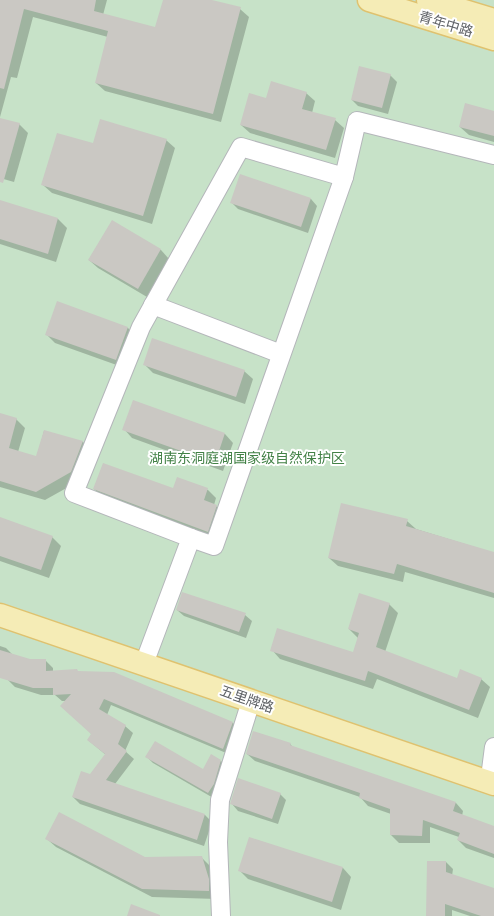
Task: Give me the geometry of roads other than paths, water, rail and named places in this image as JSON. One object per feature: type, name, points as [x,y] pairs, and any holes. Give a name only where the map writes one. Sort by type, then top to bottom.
[{"type":"main road","name":"青年中路","points":[[369,0],[494,39]]},
{"type":"main road","name":"青年中路","points":[[428,0],[494,20]]},
{"type":"main road","name":"五里牌路","points":[[0,603],[148,653],[493,775]]},
{"type":"main road","name":"五里牌路","points":[[0,616],[251,701],[493,775]]},
{"type":"street","points":[[344,177],[241,147],[141,327],[74,493],[214,546],[344,177],[357,121],[494,155]]},
{"type":"street","points":[[153,305],[281,354]]},
{"type":"street","points":[[148,653],[191,538]]},
{"type":"street","points":[[222,916],[218,842],[220,800],[251,701]]},
{"type":"street","points":[[493,775],[494,747]]},
{"type":"park label","name":"湖南东洞庭湖国家级自然保护区","points":[[247,458]]}]
